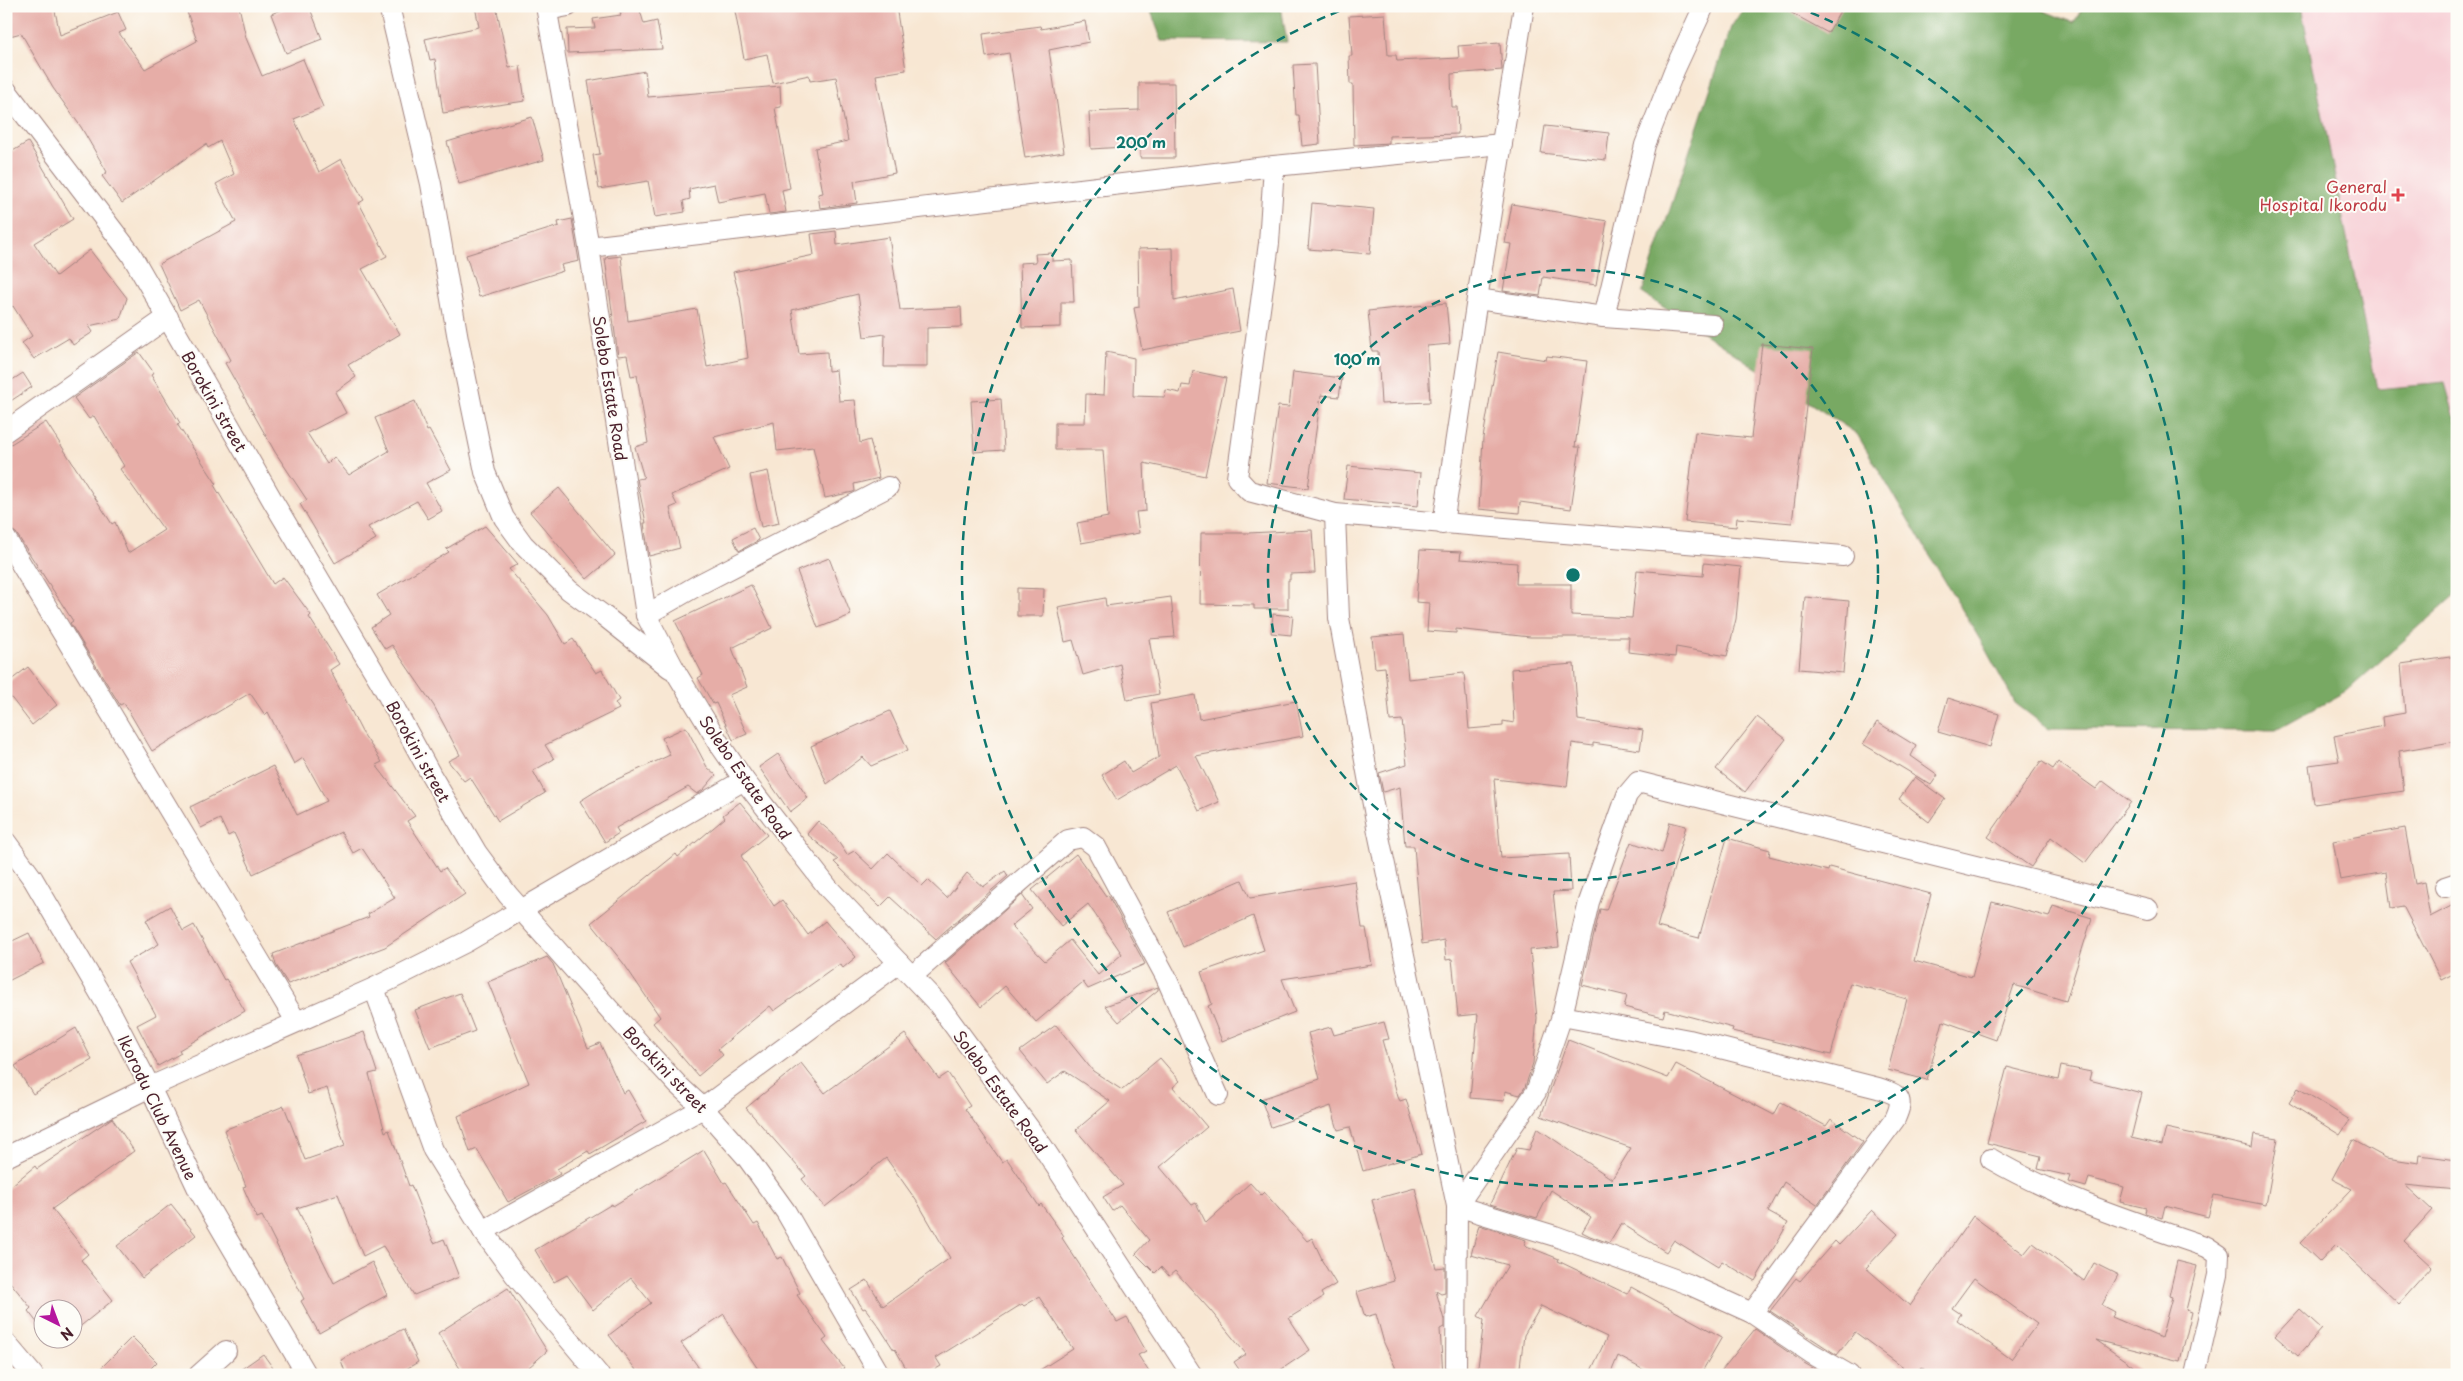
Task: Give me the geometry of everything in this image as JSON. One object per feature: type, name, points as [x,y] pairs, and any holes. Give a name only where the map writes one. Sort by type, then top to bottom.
[{"type":"street","points":[[389,6],[431,184],[458,339],[485,472],[504,518],[523,544],[568,590],[603,614],[677,674]]},
{"type":"street","points":[[547,8],[568,6]]},
{"type":"street","points":[[1443,524],[1524,6]]},
{"type":"street","points":[[1604,317],[1645,145],[1674,71],[1704,6]]},
{"type":"street","name":"Solebo Estate Road","points":[[547,8],[589,247],[646,615],[677,674],[744,780],[829,889],[938,1004],[1043,1147],[1192,1375]]},
{"type":"street","name":"Borokini street","points":[[6,90],[131,254],[274,503],[381,683],[435,783],[477,852],[508,895],[671,1078],[703,1108],[748,1159],[786,1212],[880,1375]]},
{"type":"street","points":[[589,247],[1274,166],[1502,144]]},
{"type":"street","points":[[1274,166],[1269,243],[1237,478],[1248,491],[1335,514],[1843,556]]},
{"type":"street","points":[[1477,299],[1604,317],[1714,325]]},
{"type":"street","points":[[6,431],[168,317]]},
{"type":"street","points":[[646,615],[698,585],[888,487]]},
{"type":"street","points":[[1335,514],[1339,618],[1378,832],[1457,1206],[1456,1375]]},
{"type":"street","points":[[6,539],[296,1021]]},
{"type":"street","points":[[6,1157],[150,1087],[374,988],[466,942],[744,780]]},
{"type":"street","points":[[1457,1206],[1536,1092],[1562,1016],[1589,902],[1627,795],[1638,782],[2148,909]]},
{"type":"street","points":[[483,1231],[703,1108],[905,970],[1068,840],[1083,837],[1096,847],[1165,975],[1218,1095]]},
{"type":"street","name":"Ikorodu Club Avenue","points":[[6,842],[33,880],[112,1014],[150,1087],[199,1191],[307,1375]]},
{"type":"street","points":[[374,988],[433,1150],[483,1231],[515,1275],[600,1375]]},
{"type":"street","points":[[1562,1016],[1689,1040],[1878,1088],[1893,1093],[1899,1098],[1901,1106],[1895,1119],[1752,1313]]},
{"type":"street","points":[[1991,1159],[2016,1173],[2110,1213],[2207,1247],[2220,1255],[2218,1275],[2195,1375]]},
{"type":"street","points":[[1457,1206],[1555,1236],[1688,1284],[1752,1313],[1811,1353],[1849,1375]]},
{"type":"street","points":[[6,1343],[33,1375]]},
{"type":"street","points":[[199,1375],[226,1351]]},
{"type":"shaded area","name":"General Hospital Ikorodu","points":[[2301,6],[2457,6],[2457,425],[2445,384],[2377,390]]},
{"type":"green space","points":[[1149,6],[1281,6],[1287,42],[1162,41]]},
{"type":"green space","points":[[1745,6],[2032,6],[2074,23],[2083,6],[2301,6],[2377,389],[2445,383],[2457,425],[2457,593],[2347,691],[2276,730],[2049,729],[2015,703],[1982,643],[1857,434],[1642,293],[1731,27]]},
{"type":"building","points":[[6,6],[54,6],[60,35],[118,12],[126,30],[119,33],[145,69],[197,41],[185,6],[239,6],[246,38],[262,76],[303,59],[323,107],[294,119],[319,172],[341,159],[364,200],[359,203],[387,256],[362,269],[400,334],[348,365],[356,377],[335,392],[346,413],[307,433],[327,464],[334,457],[349,475],[389,451],[375,418],[415,401],[427,431],[429,430],[451,470],[426,483],[442,511],[428,519],[417,501],[368,527],[376,539],[335,563],[300,504],[307,500],[275,452],[225,363],[231,360],[199,300],[180,310],[159,264],[236,222],[216,184],[234,174],[220,141],[208,148],[206,144],[122,203],[102,176],[107,172],[81,127],[53,88],[21,33],[10,36]]},
{"type":"building","points":[[291,6],[309,6],[322,39],[286,53],[271,14]]},
{"type":"building","points":[[475,6],[496,6],[509,68],[520,66],[525,101],[443,113],[435,59],[430,60],[425,39],[479,27]]},
{"type":"building","points":[[734,6],[896,6],[906,70],[876,75],[895,173],[854,181],[857,203],[820,208],[818,194],[823,193],[815,148],[848,141],[836,77],[810,81],[809,75],[773,83],[767,54],[744,59]]},
{"type":"building","points":[[1779,6],[1843,6],[1828,33]]},
{"type":"building","points":[[639,7],[644,24],[657,21],[662,49],[568,53],[567,29],[595,28],[593,19],[621,15],[620,12]]},
{"type":"building","points":[[1385,14],[1388,55],[1396,55],[1397,61],[1459,58],[1458,46],[1500,43],[1502,70],[1451,74],[1452,107],[1457,107],[1458,134],[1389,136],[1389,143],[1354,145],[1353,84],[1350,84],[1349,56],[1352,56],[1349,16]]},
{"type":"building","points":[[1085,21],[1089,42],[1049,50],[1064,152],[1025,158],[1009,53],[986,57],[983,34],[1040,26],[1041,29]]},
{"type":"building","points":[[1315,64],[1320,144],[1302,146],[1299,115],[1296,115],[1293,65]]},
{"type":"building","points":[[645,71],[648,97],[780,86],[781,107],[775,108],[790,188],[782,190],[786,212],[769,214],[765,193],[718,202],[714,184],[689,189],[690,199],[683,201],[685,212],[655,217],[648,181],[599,189],[593,155],[600,154],[588,81]]},
{"type":"building","points":[[1139,83],[1174,83],[1175,158],[1140,158],[1140,146],[1091,149],[1089,112],[1139,110]]},
{"type":"building","points":[[532,117],[544,160],[459,184],[447,142]]},
{"type":"building","points":[[1545,126],[1609,133],[1606,160],[1541,153]]},
{"type":"building","points":[[28,142],[73,219],[34,243],[56,276],[90,250],[127,298],[120,319],[89,326],[93,332],[73,345],[69,338],[34,359],[22,343],[32,336],[13,306],[6,310],[6,155]]},
{"type":"building","points":[[1312,203],[1374,209],[1370,254],[1308,249]]},
{"type":"building","points":[[1512,204],[1607,221],[1596,285],[1543,277],[1540,296],[1503,291],[1511,244],[1505,243]]},
{"type":"building","points":[[572,219],[579,261],[561,265],[563,271],[479,297],[466,255],[559,226],[558,222]]},
{"type":"building","points":[[836,231],[837,245],[889,237],[900,310],[961,307],[962,327],[927,328],[927,367],[884,367],[885,334],[864,337],[858,294],[792,310],[799,354],[827,352],[828,371],[836,370],[839,401],[855,400],[860,443],[870,440],[879,478],[854,484],[855,491],[853,492],[825,498],[813,447],[777,451],[774,422],[714,437],[729,469],[672,495],[677,505],[670,508],[680,548],[649,556],[644,523],[646,523],[637,479],[644,478],[635,447],[648,443],[637,375],[631,376],[627,355],[618,356],[605,258],[621,256],[628,321],[697,309],[707,367],[748,358],[740,298],[733,272],[814,255],[811,234]]},
{"type":"building","points":[[1173,248],[1174,301],[1233,289],[1240,331],[1142,350],[1134,308],[1139,307],[1138,249]]},
{"type":"building","points":[[1052,253],[1052,261],[1072,260],[1074,302],[1061,302],[1061,327],[1022,328],[1020,263],[1036,262],[1035,254]]},
{"type":"building","points":[[1446,303],[1450,344],[1427,346],[1430,402],[1381,404],[1378,351],[1372,351],[1368,311]]},
{"type":"building","points":[[1762,344],[1813,349],[1792,523],[1737,518],[1736,527],[1685,522],[1695,432],[1751,438]]},
{"type":"building","points":[[139,352],[154,373],[151,375],[180,423],[177,424],[216,483],[214,485],[273,584],[283,577],[311,615],[309,617],[339,664],[330,670],[362,732],[382,762],[376,765],[415,816],[407,821],[440,871],[445,868],[465,894],[385,947],[288,984],[276,965],[273,954],[369,917],[368,914],[395,898],[362,848],[353,853],[341,832],[253,874],[234,833],[228,836],[220,819],[201,828],[190,807],[273,766],[297,815],[327,801],[303,758],[294,764],[268,712],[265,715],[250,693],[152,751],[124,703],[120,705],[70,623],[73,621],[16,533],[6,527],[6,447],[46,422],[112,524],[115,522],[128,553],[164,530],[120,469],[124,466],[94,416],[89,419],[74,398]]},
{"type":"building","points":[[1106,352],[1134,358],[1133,396],[1165,397],[1166,390],[1180,393],[1182,385],[1190,386],[1193,371],[1226,378],[1205,476],[1144,463],[1146,511],[1136,512],[1139,533],[1081,543],[1077,523],[1108,517],[1103,450],[1055,450],[1055,423],[1085,423],[1086,394],[1104,395]]},
{"type":"building","points":[[1498,352],[1546,360],[1547,356],[1587,361],[1575,447],[1580,447],[1571,509],[1520,502],[1519,513],[1479,509],[1483,438]]},
{"type":"building","points":[[1293,372],[1342,378],[1339,397],[1321,395],[1308,488],[1267,483],[1278,406],[1289,407]]},
{"type":"building","points":[[23,373],[32,387],[6,404],[6,384]]},
{"type":"building","points":[[1001,399],[1004,450],[974,452],[971,401]]},
{"type":"building","points":[[1348,466],[1421,473],[1418,506],[1344,499]]},
{"type":"building","points":[[768,471],[779,523],[761,527],[750,475]]},
{"type":"building","points":[[559,488],[615,555],[587,579],[530,512]]},
{"type":"building","points":[[485,526],[518,564],[509,569],[548,615],[565,644],[573,639],[596,673],[602,670],[619,700],[615,703],[619,709],[545,745],[554,759],[533,771],[545,793],[498,821],[470,777],[464,781],[448,761],[460,755],[434,706],[392,645],[385,649],[371,627],[389,615],[377,595],[449,552],[446,549]]},
{"type":"building","points":[[753,528],[759,540],[739,551],[733,538]]},
{"type":"building","points":[[1312,530],[1315,573],[1290,574],[1290,580],[1288,580],[1288,609],[1254,609],[1254,605],[1200,604],[1201,533]]},
{"type":"building","points":[[1420,550],[1461,552],[1460,559],[1517,563],[1516,584],[1571,584],[1571,615],[1632,618],[1637,570],[1703,576],[1704,563],[1741,567],[1736,619],[1727,656],[1676,647],[1675,657],[1628,652],[1629,637],[1530,637],[1456,629],[1456,633],[1427,631],[1429,603],[1416,602]]},
{"type":"building","points":[[829,558],[851,615],[818,628],[797,571]]},
{"type":"building","points":[[751,585],[772,628],[732,648],[747,687],[729,695],[747,734],[733,740],[716,703],[713,704],[698,678],[703,675],[675,621]]},
{"type":"building","points":[[1017,588],[1044,589],[1043,616],[1017,616]]},
{"type":"building","points":[[1171,597],[1175,637],[1149,639],[1159,694],[1127,700],[1120,664],[1083,675],[1073,640],[1065,642],[1058,607],[1105,598],[1106,606]]},
{"type":"building","points":[[1805,597],[1849,601],[1843,673],[1799,669]]},
{"type":"building","points":[[1273,614],[1293,616],[1291,635],[1271,633]]},
{"type":"building","points":[[1404,634],[1408,679],[1464,673],[1469,729],[1503,726],[1503,721],[1514,723],[1511,669],[1574,664],[1578,720],[1643,730],[1640,750],[1593,743],[1593,746],[1572,743],[1567,787],[1494,779],[1501,858],[1569,854],[1571,891],[1553,892],[1559,947],[1530,950],[1537,1018],[1533,1063],[1525,1087],[1520,1095],[1505,1091],[1504,1101],[1470,1098],[1478,1014],[1458,1016],[1452,959],[1446,960],[1444,940],[1422,944],[1414,846],[1405,846],[1400,787],[1383,792],[1379,773],[1407,764],[1402,720],[1390,721],[1385,667],[1375,668],[1372,637]]},
{"type":"building","points":[[2457,656],[2457,741],[2399,751],[2404,791],[2314,804],[2309,765],[2339,761],[2334,736],[2383,726],[2382,717],[2405,713],[2401,664]]},
{"type":"building","points":[[28,667],[57,705],[32,725],[6,691],[6,684]]},
{"type":"building","points":[[1195,695],[1199,719],[1296,701],[1303,736],[1196,756],[1219,802],[1199,811],[1176,765],[1117,800],[1102,775],[1124,761],[1131,773],[1159,757],[1151,703]]},
{"type":"building","points":[[1948,698],[1999,714],[1990,747],[1938,732]]},
{"type":"building","points":[[890,711],[908,750],[871,766],[863,757],[827,784],[811,746]]},
{"type":"building","points":[[1757,717],[1786,739],[1745,792],[1716,769]]},
{"type":"building","points":[[1877,722],[1916,746],[1911,756],[1938,775],[1931,785],[1863,744]]},
{"type":"building","points":[[686,727],[707,767],[716,775],[697,794],[688,787],[616,828],[619,833],[605,842],[580,801],[609,783],[670,755],[662,738]]},
{"type":"building","points":[[778,754],[808,798],[790,812],[759,767]]},
{"type":"building","points":[[2041,761],[2053,769],[2058,762],[2096,789],[2103,781],[2131,802],[2085,863],[2051,837],[2031,867],[1988,837]]},
{"type":"building","points":[[1915,777],[1945,799],[1929,822],[1899,799]]},
{"type":"building","points":[[740,802],[767,835],[741,856],[774,906],[782,900],[808,935],[825,921],[856,957],[843,968],[840,964],[774,1011],[770,1006],[718,1049],[723,1055],[698,1076],[653,1023],[660,1017],[624,964],[591,923],[676,854],[678,857],[725,818],[723,815]]},
{"type":"building","points":[[818,821],[833,834],[847,855],[854,851],[873,869],[888,853],[922,886],[928,880],[947,898],[967,873],[983,887],[1005,871],[1008,876],[936,939],[890,897],[880,907],[834,862],[838,860],[807,834]]},
{"type":"building","points":[[1670,822],[1686,826],[1657,927],[1699,938],[1727,838],[1770,850],[1769,856],[1828,871],[1829,867],[1931,894],[1914,961],[1972,977],[1992,902],[2049,917],[2053,906],[2092,918],[2066,1001],[2014,985],[1996,1040],[1943,1021],[1927,1080],[1888,1070],[1907,999],[1850,983],[1831,1055],[1732,1031],[1733,1028],[1665,1010],[1663,1017],[1624,1007],[1627,996],[1582,985],[1600,909],[1606,910],[1631,842],[1662,853]]},
{"type":"building","points":[[2405,828],[2415,884],[2424,882],[2430,917],[2457,903],[2457,972],[2441,980],[2403,906],[2391,908],[2386,872],[2340,880],[2333,841]]},
{"type":"building","points":[[1076,854],[1106,896],[1108,895],[1145,964],[1088,989],[1083,982],[1036,1022],[1005,986],[981,1007],[945,963],[1022,895],[1032,909],[1011,926],[1045,961],[1070,940],[1098,975],[1122,954],[1088,904],[1061,926],[1032,890]]},
{"type":"building","points":[[1242,880],[1250,898],[1355,881],[1362,928],[1366,928],[1372,965],[1282,979],[1295,1012],[1222,1041],[1208,1006],[1212,1004],[1201,972],[1264,950],[1253,916],[1183,947],[1168,912]]},
{"type":"building","points":[[170,906],[183,931],[194,925],[224,980],[226,979],[245,1011],[179,1050],[181,1053],[158,1066],[137,1025],[156,1015],[127,962],[159,944],[146,920]]},
{"type":"building","points":[[29,933],[44,963],[6,982],[6,944]]},
{"type":"building","points":[[547,957],[553,964],[588,1048],[600,1043],[623,1093],[628,1090],[646,1121],[590,1154],[588,1151],[557,1169],[560,1174],[508,1202],[477,1149],[470,1152],[458,1116],[529,1083],[488,982]]},
{"type":"building","points":[[1158,987],[1158,990],[1119,1022],[1105,1006]]},
{"type":"building","points":[[460,993],[475,1031],[430,1048],[415,1010]]},
{"type":"building","points":[[1384,1022],[1389,1039],[1382,1040],[1398,1097],[1400,1101],[1406,1099],[1422,1154],[1363,1171],[1350,1127],[1338,1130],[1331,1106],[1271,1127],[1261,1099],[1320,1079],[1308,1033],[1331,1027],[1334,1035]]},
{"type":"building","points":[[1056,1025],[1093,1071],[1122,1090],[1160,1058],[1180,1081],[1173,1087],[1207,1127],[1160,1167],[1192,1205],[1196,1203],[1206,1223],[1250,1183],[1261,1195],[1264,1192],[1307,1241],[1312,1238],[1321,1259],[1336,1284],[1321,1293],[1323,1297],[1289,1318],[1310,1350],[1273,1375],[1243,1375],[1234,1362],[1246,1354],[1210,1310],[1175,1271],[1169,1276],[1161,1267],[1155,1273],[1136,1254],[1149,1240],[1120,1205],[1112,1211],[1103,1197],[1123,1185],[1076,1130],[1110,1101],[1065,1071],[1047,1084],[1020,1051]]},
{"type":"building","points":[[76,1028],[92,1060],[33,1094],[15,1066]]},
{"type":"building","points":[[364,1032],[377,1072],[369,1074],[385,1132],[389,1130],[409,1186],[411,1185],[434,1243],[444,1239],[459,1277],[414,1295],[383,1246],[363,1256],[338,1194],[297,1208],[334,1283],[372,1262],[387,1295],[319,1333],[301,1301],[304,1299],[262,1216],[257,1218],[243,1187],[246,1186],[224,1130],[284,1106],[305,1160],[345,1146],[327,1088],[308,1094],[296,1055]]},
{"type":"building","points":[[905,1034],[939,1079],[948,1073],[970,1106],[965,1109],[1002,1162],[1007,1159],[1039,1206],[1041,1204],[1064,1236],[1062,1238],[1117,1322],[1127,1317],[1146,1351],[1138,1355],[1151,1375],[1032,1375],[1073,1349],[1039,1297],[1024,1306],[1022,1304],[936,1358],[941,1366],[925,1375],[910,1375],[895,1349],[865,1308],[863,1309],[851,1290],[867,1280],[883,1306],[950,1258],[918,1203],[886,1158],[825,1207],[802,1179],[806,1176],[746,1108],[801,1063],[825,1093]]},
{"type":"building","points":[[1568,1040],[1668,1078],[1676,1064],[1774,1115],[1781,1102],[1826,1126],[1831,1119],[1863,1142],[1817,1205],[1784,1182],[1768,1212],[1788,1223],[1755,1281],[1722,1261],[1718,1267],[1674,1240],[1666,1252],[1621,1223],[1609,1243],[1590,1236],[1582,1232],[1591,1217],[1551,1190],[1537,1218],[1490,1204],[1517,1148],[1529,1150],[1537,1128],[1612,1179],[1631,1148],[1541,1116]]},
{"type":"building","points":[[2061,1066],[2091,1072],[2089,1080],[2142,1093],[2131,1138],[2162,1145],[2166,1128],[2252,1147],[2254,1134],[2278,1138],[2266,1205],[2214,1195],[2208,1217],[2165,1206],[2162,1218],[2145,1213],[2146,1208],[2120,1202],[2124,1187],[2089,1178],[2086,1187],[2068,1182],[2070,1176],[2038,1169],[2041,1156],[1987,1143],[2007,1067],[2058,1080]]},
{"type":"building","points":[[2298,1088],[2350,1120],[2340,1135],[2289,1103]]},
{"type":"building","points":[[112,1118],[134,1151],[52,1209],[88,1254],[81,1260],[113,1300],[82,1325],[82,1298],[32,1298],[32,1316],[28,1311],[31,1308],[6,1277],[6,1190],[35,1166],[37,1169]]},
{"type":"building","points":[[2353,1140],[2386,1158],[2419,1163],[2420,1155],[2457,1160],[2457,1190],[2405,1185],[2432,1210],[2404,1241],[2432,1267],[2399,1304],[2336,1245],[2320,1262],[2300,1243],[2352,1189],[2332,1179]]},
{"type":"building","points":[[704,1150],[724,1183],[726,1182],[754,1225],[758,1223],[777,1259],[782,1257],[800,1293],[797,1295],[827,1338],[823,1341],[844,1368],[835,1375],[762,1375],[733,1332],[724,1314],[681,1343],[704,1375],[640,1375],[609,1335],[651,1303],[631,1278],[593,1310],[567,1275],[554,1282],[535,1250],[612,1204],[613,1206]]},
{"type":"building","points":[[1415,1188],[1436,1268],[1445,1267],[1445,1293],[1441,1294],[1436,1291],[1444,1320],[1444,1327],[1440,1329],[1443,1375],[1399,1375],[1384,1343],[1376,1314],[1365,1317],[1357,1292],[1394,1281],[1372,1200]]},
{"type":"building","points":[[171,1204],[196,1235],[142,1278],[117,1246]]},
{"type":"building","points":[[1872,1210],[1898,1234],[1866,1268],[1910,1306],[1973,1216],[2024,1254],[2033,1243],[2084,1281],[2094,1263],[2118,1275],[2102,1305],[2115,1312],[2112,1317],[2161,1338],[2172,1297],[2169,1296],[2177,1261],[2197,1266],[2186,1310],[2192,1312],[2180,1361],[2096,1340],[2146,1375],[1931,1375],[1921,1367],[1913,1375],[1855,1332],[1837,1355],[1770,1311],[1796,1278],[1800,1281],[1835,1241],[1839,1245]],"holes":[[[1974,1278],[2037,1324],[2011,1359],[1957,1320],[1961,1314],[1952,1308]]]},
{"type":"building","points":[[1479,1225],[1526,1240],[1524,1245],[1559,1259],[1558,1261],[1627,1294],[1631,1287],[1722,1337],[1700,1375],[1653,1375],[1618,1356],[1610,1375],[1589,1375],[1607,1337],[1541,1306],[1524,1335],[1519,1375],[1477,1375],[1484,1320],[1478,1316],[1508,1265],[1471,1255]]},
{"type":"building","points":[[508,1288],[547,1351],[528,1368],[534,1375],[464,1375],[438,1333]]},
{"type":"building","points":[[2300,1309],[2322,1329],[2298,1356],[2275,1336]]},
{"type":"building","points":[[403,1329],[418,1362],[396,1375],[346,1375],[341,1360]]},
{"type":"building","points":[[1755,1329],[1804,1363],[1822,1373],[1718,1375]]},
{"type":"building","points":[[132,1337],[157,1362],[144,1375],[94,1375]]},
{"type":"building","points":[[263,1354],[278,1375],[233,1375]]},
{"type":"place","name":"General Hospital Ikorodu","points":[[2398,195]]}]
